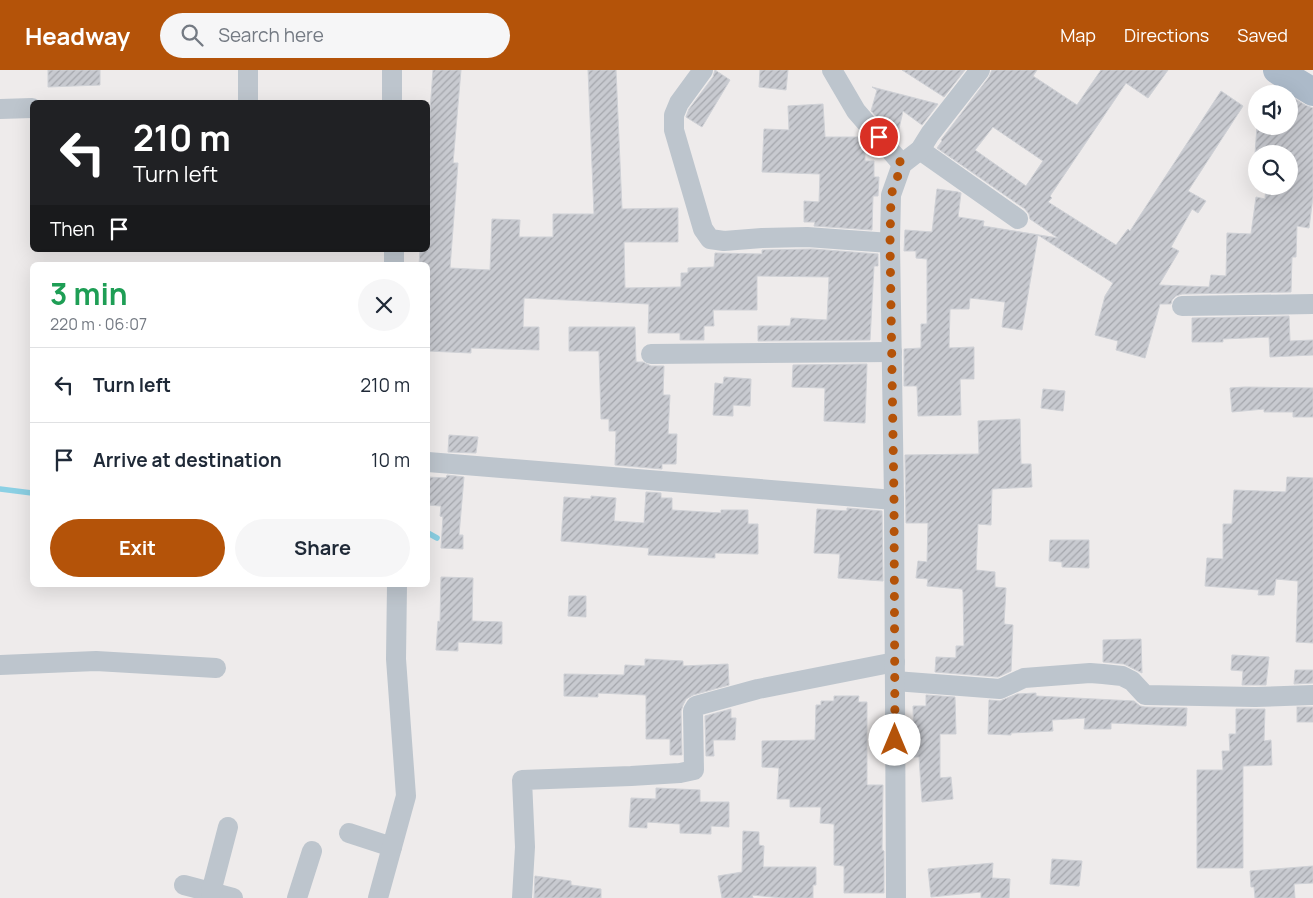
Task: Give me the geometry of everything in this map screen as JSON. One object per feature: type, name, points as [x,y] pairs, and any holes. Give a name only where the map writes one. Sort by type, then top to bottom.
[{"type":"main road","points":[[1277,70],[1313,92]]},
{"type":"street","points":[[248,70],[248,100]]},
{"type":"street","points":[[392,70],[392,100]]},
{"type":"street","points":[[703,70],[679,102],[674,115],[674,130],[703,229],[710,239],[724,241],[807,237],[890,243]]},
{"type":"street","points":[[832,70],[856,111],[902,164]]},
{"type":"street","points":[[896,898],[891,195],[902,164],[920,150],[930,134],[980,70]]},
{"type":"street","points":[[0,109],[30,108]]},
{"type":"street","points":[[920,150],[1018,218]]},
{"type":"street","points":[[1182,306],[1313,304]]},
{"type":"street","points":[[651,354],[892,352]]},
{"type":"street","points":[[430,462],[894,500]]},
{"type":"street","points":[[378,898],[406,796],[396,659],[397,587]]},
{"type":"street","points":[[0,665],[96,661],[216,668]]},
{"type":"street","points":[[522,898],[525,847],[522,780],[631,776],[680,773],[694,770],[693,711],[696,706],[758,689],[895,672],[1000,689],[1024,678],[1090,673],[1122,676],[1132,681],[1145,695],[1255,698],[1313,695]]},
{"type":"street","points":[[211,892],[228,827]]},
{"type":"street","points":[[349,833],[392,846]]},
{"type":"street","points":[[297,898],[312,851]]},
{"type":"street","points":[[184,885],[233,898]]},
{"type":"building","points":[[48,70],[100,70],[100,85],[48,87]]},
{"type":"building","points":[[433,70],[461,70],[453,163],[458,163],[450,268],[490,270],[492,219],[520,220],[519,237],[553,237],[553,214],[594,214],[588,70],[616,70],[622,209],[678,208],[678,242],[624,242],[625,288],[681,287],[681,273],[688,273],[688,268],[714,267],[715,253],[762,254],[762,250],[813,249],[878,254],[878,266],[874,266],[870,340],[758,341],[758,326],[790,326],[791,318],[827,320],[829,277],[757,276],[757,310],[713,310],[714,326],[704,326],[704,340],[680,340],[680,333],[648,333],[649,304],[524,298],[523,327],[539,327],[539,350],[471,348],[471,353],[430,351],[430,262],[419,262],[420,252],[430,252],[430,111]]},
{"type":"building","points":[[715,70],[730,80],[702,127],[686,117],[689,109],[713,77]]},
{"type":"building","points":[[760,70],[788,70],[786,90],[759,87]]},
{"type":"building","points":[[902,70],[965,70],[944,97]]},
{"type":"building","points":[[992,70],[1037,70],[1033,76],[1077,105],[1101,70],[1168,70],[1148,98],[1126,83],[1050,196],[1052,198],[1048,202],[1116,245],[1128,229],[1130,231],[1221,91],[1243,106],[1188,191],[1206,201],[1198,213],[1192,209],[1171,247],[1179,251],[1159,285],[1209,287],[1211,275],[1226,276],[1227,233],[1251,234],[1256,197],[1265,199],[1265,195],[1298,195],[1298,145],[1256,145],[1256,135],[1298,135],[1298,101],[1313,108],[1313,197],[1309,228],[1297,226],[1296,257],[1292,257],[1291,292],[1182,294],[1176,296],[1171,304],[1160,304],[1145,358],[1116,350],[1118,341],[1095,335],[1105,296],[1113,283],[1038,235],[1022,330],[1002,327],[1005,302],[970,298],[969,309],[950,309],[949,348],[974,347],[974,379],[960,379],[961,415],[918,416],[917,386],[904,386],[904,349],[921,348],[921,324],[927,324],[927,259],[916,258],[916,251],[904,251],[905,230],[932,232],[937,189],[961,193],[958,217],[984,221],[983,226],[1058,238],[1030,219],[1025,209],[937,148],[989,77]],"holes":[[[993,127],[1043,161],[1026,186],[975,150]]]},
{"type":"building","points":[[872,87],[938,104],[922,125],[903,111],[898,133],[889,130],[871,111],[877,90]]},
{"type":"building","points":[[823,104],[825,137],[863,137],[865,140],[865,161],[874,161],[874,177],[879,177],[878,196],[873,196],[872,230],[814,226],[815,222],[804,222],[804,201],[819,202],[820,174],[762,172],[764,129],[789,130],[788,106]]},
{"type":"building","points":[[1289,316],[1290,341],[1313,340],[1313,355],[1270,357],[1269,337],[1223,339],[1223,342],[1192,342],[1192,318]]},
{"type":"building","points":[[569,327],[635,327],[636,362],[643,362],[651,366],[664,366],[663,395],[670,395],[668,434],[677,434],[676,464],[662,464],[662,469],[615,465],[616,431],[609,431],[609,419],[601,419],[599,351],[569,351]]},
{"type":"building","points":[[867,364],[865,423],[824,421],[825,388],[792,387],[793,365]]},
{"type":"building","points":[[724,377],[751,379],[750,406],[733,405],[733,416],[713,415],[715,383],[723,384]]},
{"type":"building","points":[[1230,388],[1313,388],[1313,417],[1293,417],[1293,412],[1264,412],[1264,409],[1232,412]]},
{"type":"building","points":[[1043,389],[1065,391],[1063,411],[1041,408]]},
{"type":"building","points":[[1020,419],[1021,464],[1031,464],[1032,487],[992,489],[991,525],[978,524],[976,570],[995,572],[995,587],[1006,588],[1004,624],[1013,625],[1011,671],[998,677],[935,672],[936,657],[956,658],[956,646],[964,646],[963,592],[962,589],[927,586],[928,579],[916,578],[918,561],[927,562],[928,523],[906,523],[905,455],[979,454],[978,421]]},
{"type":"building","points":[[449,435],[478,437],[476,453],[448,452]]},
{"type":"building","points":[[447,475],[464,477],[459,535],[463,535],[463,549],[441,548],[443,517],[440,516],[441,506],[430,505],[430,477],[446,478]]},
{"type":"building","points":[[1287,477],[1313,478],[1313,643],[1296,642],[1298,581],[1276,579],[1274,595],[1258,595],[1259,590],[1205,586],[1207,558],[1223,559],[1223,524],[1232,524],[1234,490],[1286,492]]},
{"type":"building","points":[[646,492],[661,493],[661,498],[672,498],[672,510],[721,513],[721,510],[748,510],[748,524],[758,524],[758,554],[715,553],[715,558],[648,555],[649,548],[561,541],[564,497],[591,499],[591,496],[616,498],[614,521],[644,523]]},
{"type":"building","points":[[847,508],[882,511],[883,581],[838,578],[840,554],[814,553],[817,509],[847,511]]},
{"type":"building","points":[[1050,540],[1089,540],[1089,568],[1062,567],[1062,562],[1049,561]]},
{"type":"building","points":[[441,577],[473,578],[472,621],[502,622],[502,644],[458,642],[458,651],[436,650],[438,621],[440,622]]},
{"type":"building","points":[[569,596],[586,596],[586,617],[568,616]]},
{"type":"building","points":[[1141,639],[1142,673],[1124,664],[1103,662],[1103,640]]},
{"type":"building","points":[[1232,655],[1269,657],[1266,685],[1242,685],[1243,671],[1231,670]]},
{"type":"building","points":[[645,659],[683,661],[683,666],[728,664],[729,685],[693,695],[686,699],[681,711],[682,755],[670,755],[670,739],[646,739],[646,695],[598,693],[598,697],[564,696],[564,674],[624,675],[625,665],[645,666]]},
{"type":"building","points":[[1295,670],[1313,670],[1313,683],[1294,684]]},
{"type":"building","points":[[1036,693],[1036,696],[1134,701],[1140,706],[1145,707],[1187,708],[1186,726],[1111,723],[1111,729],[1084,729],[1085,718],[1052,720],[1053,731],[1011,733],[1011,735],[988,734],[989,700],[1000,701],[1017,694]]},
{"type":"building","points":[[926,695],[955,697],[956,734],[940,734],[940,778],[951,777],[953,799],[922,802],[919,757],[911,757],[912,742],[914,742],[913,706],[926,706]]},
{"type":"building","points":[[834,696],[859,696],[858,702],[867,702],[867,785],[883,785],[882,850],[884,851],[884,893],[844,893],[844,866],[834,865],[834,824],[820,823],[821,807],[790,807],[790,799],[777,799],[779,768],[762,767],[762,741],[815,740],[816,705],[821,705],[821,701],[834,701]]},
{"type":"building","points":[[1297,707],[1313,707],[1313,722],[1297,722]]},
{"type":"building","points":[[731,709],[731,718],[736,718],[735,740],[713,740],[714,756],[706,756],[705,716]]},
{"type":"building","points":[[1236,709],[1265,709],[1264,741],[1271,740],[1272,765],[1243,766],[1243,868],[1197,868],[1197,770],[1223,770],[1222,751],[1230,751],[1229,734],[1236,734]]},
{"type":"building","points":[[656,788],[700,790],[700,802],[729,802],[729,827],[711,826],[711,834],[680,833],[680,824],[647,822],[647,828],[629,827],[631,798],[656,799]]},
{"type":"building","points":[[743,831],[759,832],[759,845],[764,846],[763,867],[816,867],[816,885],[813,885],[813,898],[782,898],[752,895],[753,898],[722,898],[718,876],[742,872]]},
{"type":"building","points":[[1052,859],[1082,861],[1079,886],[1050,884]]},
{"type":"building","points":[[993,863],[992,878],[1010,879],[1009,898],[981,898],[981,892],[931,897],[928,869]]},
{"type":"building","points":[[1313,866],[1313,883],[1294,884],[1295,898],[1255,898],[1254,887],[1251,887],[1250,871]]},
{"type":"building","points":[[535,876],[571,881],[571,885],[601,889],[601,898],[534,898]]},
{"type":"waterway","points":[[0,489],[30,493]]},
{"type":"waterway","points":[[430,534],[437,538]]},
{"type":"route","points":[[879,137],[902,164],[891,195],[890,243],[895,740]]}]
